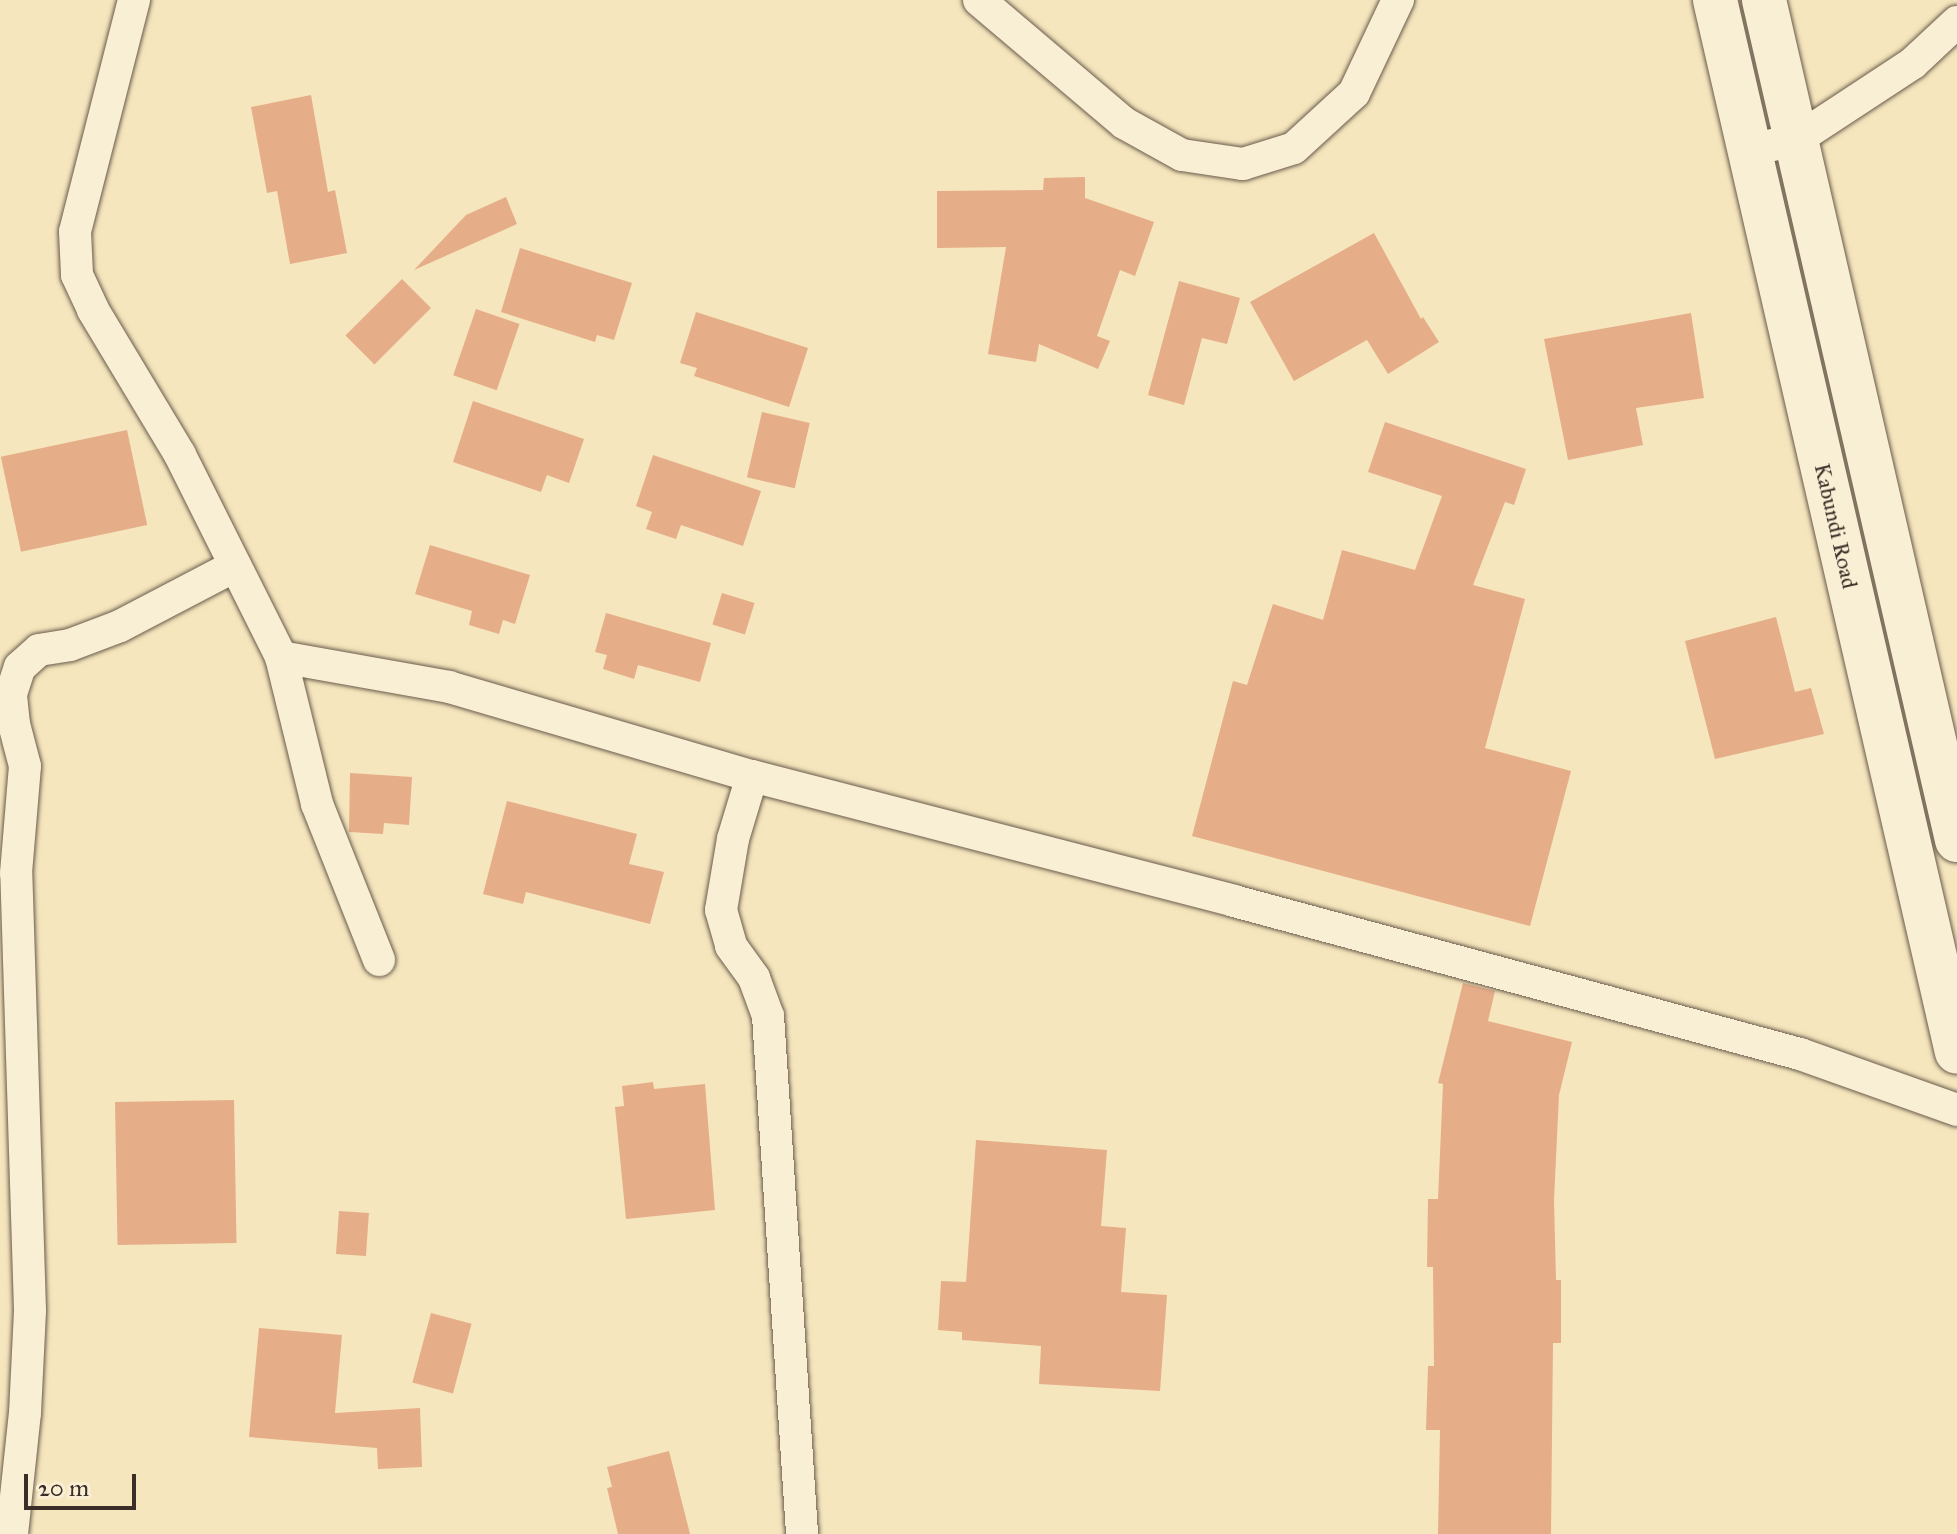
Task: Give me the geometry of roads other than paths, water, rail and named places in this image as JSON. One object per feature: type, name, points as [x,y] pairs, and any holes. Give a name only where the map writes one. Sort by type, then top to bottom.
[{"type":"street","points":[[134,0],[75,232],[77,275],[93,310],[180,455],[281,657],[317,804],[379,960]]},
{"type":"street","points":[[979,0],[1124,123],[1182,155],[1243,164],[1294,148],[1354,93],[1398,0]]},
{"type":"street","name":"Kabundi Road","points":[[1715,0],[1957,1052]]},
{"type":"street","points":[[1764,0],[1957,840]]},
{"type":"street","points":[[1750,150],[1796,140],[1913,63],[1957,22]]},
{"type":"street","points":[[12,1534],[25,1413],[30,1310],[16,873],[25,766],[14,724],[11,694],[20,667],[39,650],[70,645],[120,626],[235,566]]},
{"type":"street","points":[[281,657],[449,687],[752,776],[1249,905],[1800,1054],[1957,1110]]},
{"type":"street","points":[[752,776],[733,839],[721,910],[731,946],[754,978],[768,1016],[802,1534]]}]
